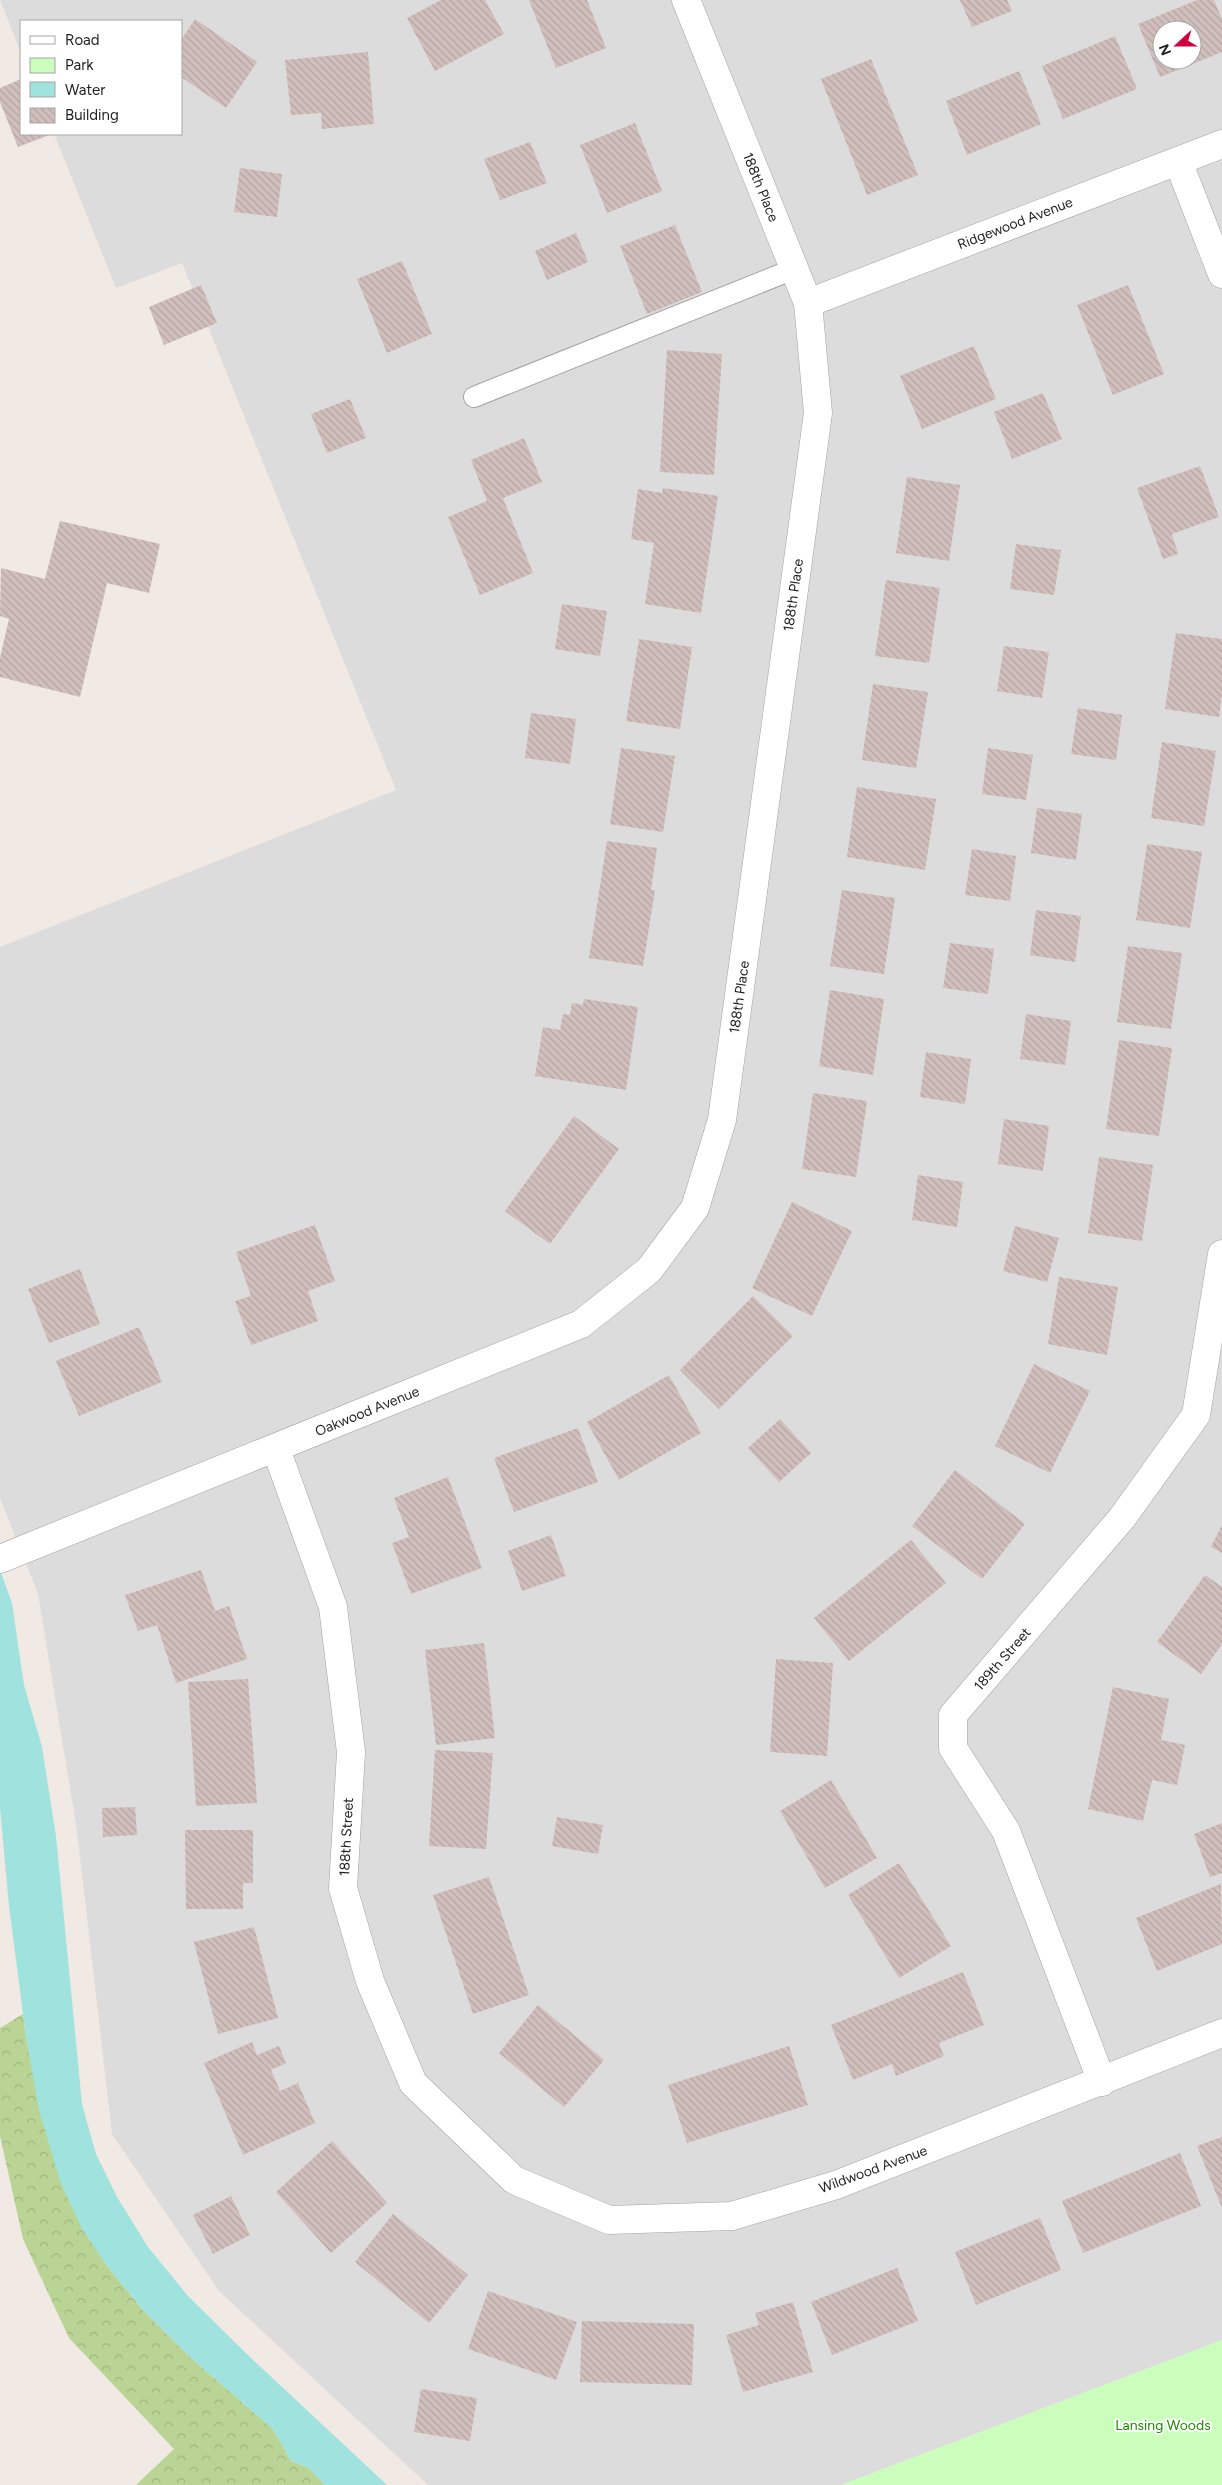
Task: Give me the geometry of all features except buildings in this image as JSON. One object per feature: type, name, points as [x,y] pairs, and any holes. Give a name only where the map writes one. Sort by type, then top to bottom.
[{"type":"street","name":"188th Place","points":[[686,0],[808,303],[818,413],[722,1120],[695,1208]]},
{"type":"street","name":"Ridgewood Avenue","points":[[808,303],[1222,144]]},
{"type":"street","points":[[1178,161],[1222,274]]},
{"type":"street","name":"Oakwood Avenue","points":[[5,1557],[276,1449],[581,1324],[649,1270],[695,1208]]},
{"type":"street","name":"189th Street","points":[[1102,2082],[1006,1831],[953,1748],[953,1715],[1122,1518],[1196,1415],[1222,1254]]},
{"type":"street","name":"188th Street","points":[[276,1449],[334,1607],[351,1752],[343,1888],[370,1981],[412,2082],[514,2180]]},
{"type":"street","name":"Wildwood Avenue","points":[[514,2180],[609,2220],[732,2216],[836,2185],[1102,2082],[1222,2033]]},
{"type":"lane","points":[[474,397],[794,269]]},
{"type":"shaded area","points":[[0,0],[1222,0],[1222,2340],[841,2485],[428,2485],[219,2291],[112,2134],[77,1831],[38,1594],[0,1498],[0,947],[396,790],[182,263],[116,288],[54,135],[182,135],[182,20],[20,20],[20,50]]},
{"type":"green space","points":[[23,2014],[27,2044],[107,2266],[142,2309],[191,2358],[273,2429],[291,2461],[309,2468],[325,2485],[136,2485],[174,2449],[69,2338],[23,2239],[0,2136],[0,2028]]},
{"type":"green space","name":"Lansing Woods","points":[[1222,2340],[1222,2485],[841,2485]]},
{"type":"water","points":[[0,1570],[12,1603],[24,1685],[42,1747],[56,1836],[82,2104],[96,2154],[117,2197],[148,2247],[188,2296],[251,2358],[387,2485],[325,2485],[309,2468],[291,2461],[273,2429],[191,2358],[142,2309],[107,2266],[82,2229],[60,2181],[39,2110],[27,2044],[9,1906],[0,1808]]}]
